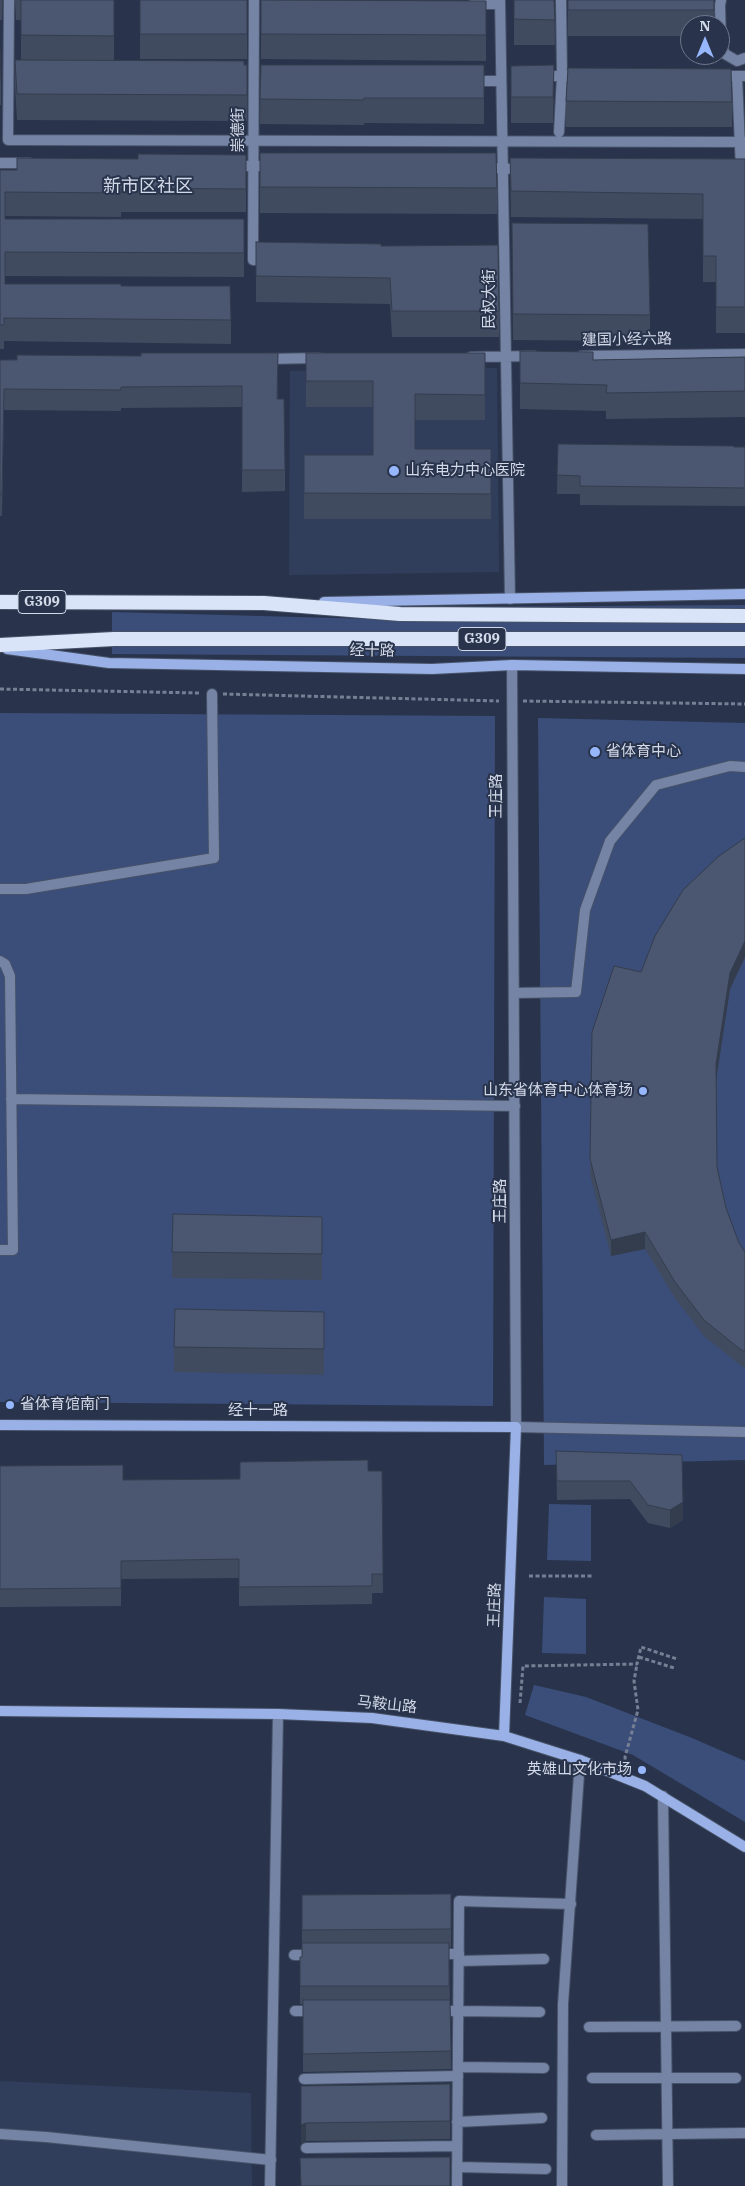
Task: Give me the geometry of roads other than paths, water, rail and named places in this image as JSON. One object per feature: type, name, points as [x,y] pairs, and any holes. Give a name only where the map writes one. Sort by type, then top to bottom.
[{"type":"highway","name":"G309","points":[[0,602],[264,603],[400,614],[738,616]]},
{"type":"highway","name":"经十路","points":[[0,647],[114,639],[745,638]]},
{"type":"main road","points":[[264,603],[745,594]]},
{"type":"main road","name":"经十路","points":[[0,647],[109,663],[432,669],[512,665],[745,669]]},
{"type":"main road","name":"经十一路","points":[[0,1425],[516,1427]]},
{"type":"main road","name":"王庄路","points":[[504,1736],[516,1427]]},
{"type":"main road","name":"马鞍山路","points":[[0,1711],[278,1714],[372,1718],[504,1736],[580,1760],[628,1779],[663,1796],[745,1847]]},
{"type":"street","points":[[9,0],[8,140],[742,142]]},
{"type":"street","points":[[559,132],[562,76],[561,0]]},
{"type":"street","points":[[721,0],[721,44],[725,54],[741,60],[742,142],[739,170]]},
{"type":"street","name":"崇德街","points":[[257,2],[259,81],[254,141],[253,260],[282,260]]},
{"type":"street","points":[[460,4],[500,2]]},
{"type":"street","name":"民权大街","points":[[500,2],[503,169],[499,259],[505,357],[510,598]]},
{"type":"street","points":[[530,76],[591,76]]},
{"type":"street","points":[[708,76],[741,76]]},
{"type":"street","points":[[462,81],[501,82]]},
{"type":"street","points":[[0,163],[39,163]]},
{"type":"street","points":[[224,166],[284,166]]},
{"type":"street","points":[[473,168],[532,169]]},
{"type":"street","name":"建国小经六路","points":[[572,356],[745,354]]},
{"type":"street","points":[[455,357],[543,356]]},
{"type":"street","points":[[257,359],[327,358]]},
{"type":"street","name":"王庄路","points":[[512,665],[516,1427]]},
{"type":"street","points":[[0,889],[26,890],[214,858],[212,694]]},
{"type":"street","points":[[514,993],[576,992],[585,910],[610,841],[656,785],[730,766],[745,767]]},
{"type":"street","points":[[0,961],[5,964],[10,976],[13,1250],[0,1250]]},
{"type":"street","points":[[11,1099],[515,1106]]},
{"type":"street","points":[[516,1427],[745,1432]]},
{"type":"street","points":[[270,2186],[278,1714]]},
{"type":"street","points":[[562,2186],[563,2004],[580,1760]]},
{"type":"street","points":[[663,1796],[668,2186]]},
{"type":"street","points":[[457,2186],[459,1901],[571,1904]]},
{"type":"street","points":[[294,1954],[323,1954]]},
{"type":"street","points":[[430,1954],[459,1958],[544,1959]]},
{"type":"street","points":[[295,2011],[324,2011]]},
{"type":"street","points":[[429,2011],[540,2012]]},
{"type":"street","points":[[589,2026],[736,2026]]},
{"type":"street","points":[[304,2079],[544,2068]]},
{"type":"street","points":[[592,2078],[736,2078]]},
{"type":"street","points":[[457,2122],[542,2118]]},
{"type":"street","points":[[596,2135],[667,2133],[745,2134]]},
{"type":"street","points":[[0,2134],[46,2136],[271,2160]]},
{"type":"street","points":[[306,2148],[457,2146]]},
{"type":"street","points":[[457,2168],[546,2168]]},
{"type":"place","name":"山东电力中心医院","points":[[394,471]]},
{"type":"place","name":"省体育中心","points":[[595,752]]},
{"type":"place","name":"山东省体育中心体育场","points":[[643,1091]]},
{"type":"place","name":"省体育馆南门","points":[[10,1405]]},
{"type":"place","name":"英雄山文化市场","points":[[642,1770]]},
{"type":"district","name":"新市区社区","points":[[148,187]]}]
